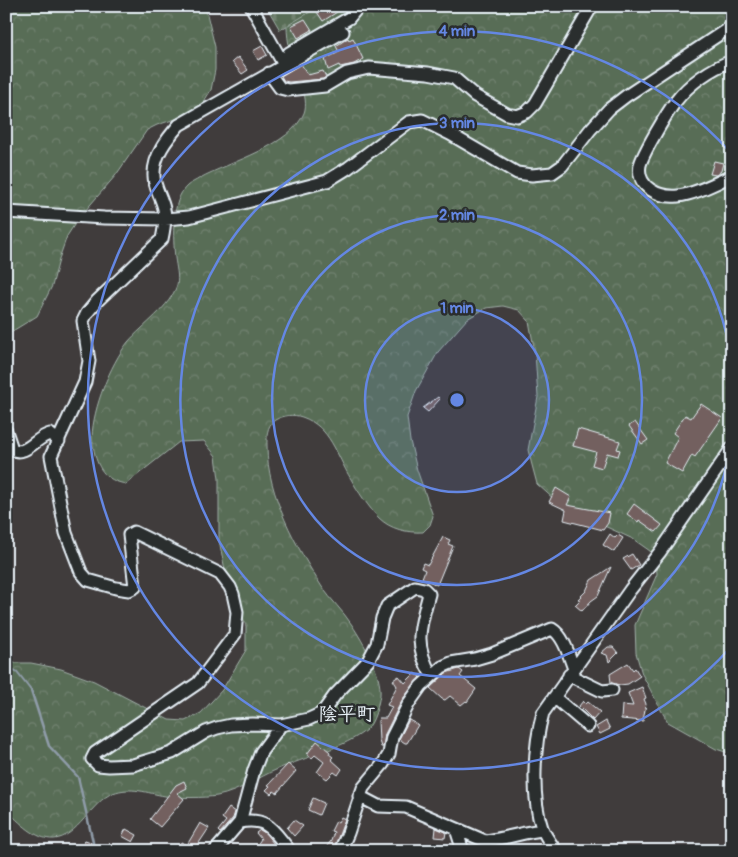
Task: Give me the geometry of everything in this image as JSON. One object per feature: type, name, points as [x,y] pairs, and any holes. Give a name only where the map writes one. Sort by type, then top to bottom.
[{"type":"street","points":[[250,6],[284,65]]},
{"type":"street","points":[[284,65],[289,53],[348,18],[359,6]]},
{"type":"street","points":[[269,73],[280,88],[288,90],[325,86],[346,73],[369,68],[428,73],[454,78],[475,96],[508,114],[517,116],[527,112],[535,104],[592,6]]},
{"type":"street","points":[[6,212],[104,218],[164,219],[189,217],[327,181],[348,168],[409,122],[422,120],[517,173],[532,175],[552,173],[562,166],[590,130],[610,109],[626,96],[732,26]]},
{"type":"street","points":[[343,32],[179,125],[166,139],[158,154],[154,176],[165,210],[162,239],[96,301],[83,321],[89,361],[84,382],[52,456],[66,533],[81,572],[88,580],[128,590],[135,587],[129,535],[134,532],[220,574],[233,594],[237,612],[235,634],[198,683],[95,753],[92,759],[98,765],[132,765],[172,753],[206,732],[217,728],[252,724],[281,725],[309,719],[322,713],[335,695],[368,661],[377,644],[386,606],[415,587],[424,589],[429,594],[419,629],[420,647],[425,664],[432,676]]},
{"type":"street","points":[[732,61],[711,71],[694,83],[676,101],[640,164],[640,176],[645,186],[652,191],[662,196],[678,196],[694,192],[732,176]]},
{"type":"street","points":[[6,431],[12,449],[17,452],[22,452],[43,436],[50,434],[59,441]]},
{"type":"street","points":[[556,851],[542,830],[536,808],[538,730],[543,712],[660,552],[732,448]]},
{"type":"street","points":[[340,851],[348,833],[362,788],[383,764],[389,754],[392,737],[408,703],[421,686],[442,667],[451,663],[492,654],[552,629],[562,639],[572,672],[602,690],[612,690]]},
{"type":"street","points":[[554,697],[588,726]]},
{"type":"street","points":[[215,851],[240,822],[254,770],[261,752],[281,725]]},
{"type":"street","points":[[359,796],[378,806],[406,807],[485,841],[542,830]]},
{"type":"street","points":[[240,822],[254,819],[264,822],[290,851]]},
{"type":"street","points":[[456,829],[463,851]]},
{"type":"green space","points":[[6,6],[205,6],[215,47],[215,70],[211,90],[194,113],[147,130],[116,175],[78,219],[67,236],[52,286],[37,316],[6,335]]},
{"type":"green space","points":[[266,6],[320,6],[280,30]]},
{"type":"green space","points":[[292,6],[732,6],[732,754],[716,749],[668,722],[661,710],[642,674],[636,653],[635,625],[657,574],[656,561],[650,551],[633,539],[589,519],[556,501],[537,484],[528,450],[538,397],[535,353],[529,321],[519,310],[503,306],[486,308],[467,319],[438,352],[416,391],[407,417],[410,441],[417,470],[433,516],[430,525],[423,532],[399,530],[383,522],[367,504],[332,443],[320,428],[312,422],[299,416],[288,416],[275,420],[269,428],[267,439],[268,464],[272,483],[285,520],[312,571],[352,625],[375,668],[380,695],[369,727],[347,742],[278,769],[225,794],[191,798],[165,796],[133,790],[113,793],[98,803],[70,833],[54,839],[40,837],[6,810],[6,663],[31,663],[61,669],[94,681],[169,720],[185,721],[201,713],[222,690],[246,650],[246,626],[224,565],[219,540],[219,479],[216,456],[204,441],[179,442],[126,484],[110,478],[100,467],[95,455],[92,437],[99,400],[121,351],[168,301],[177,285],[174,220],[178,200],[182,192],[188,185],[200,178],[273,144],[297,125],[304,113],[304,93],[292,58],[288,38],[287,21]]},
{"type":"building","points":[[326,6],[333,6],[337,12],[323,21],[317,12]]},
{"type":"building","points":[[305,19],[312,30],[298,38],[291,26]]},
{"type":"building","points":[[348,38],[349,40],[353,38],[363,59],[354,64],[340,67],[339,65],[328,70],[325,59],[339,52],[336,46]]},
{"type":"building","points":[[262,46],[267,55],[258,60],[253,51]]},
{"type":"building","points":[[238,57],[248,70],[242,74],[232,62]]},
{"type":"building","points":[[301,64],[308,75],[323,71],[326,77],[323,79],[284,81],[281,76]]},
{"type":"building","points":[[714,161],[723,163],[721,171],[716,175],[710,174]]},
{"type":"building","points":[[438,397],[440,399],[428,412],[423,408]]},
{"type":"building","points":[[701,404],[722,418],[695,457],[692,455],[682,473],[665,463],[678,437],[673,433],[685,415],[691,418]]},
{"type":"building","points":[[635,422],[648,440],[642,444],[629,426]]},
{"type":"building","points":[[578,429],[620,441],[617,449],[620,450],[618,456],[607,453],[602,468],[592,465],[596,452],[573,446]]},
{"type":"building","points":[[556,488],[571,497],[567,505],[610,513],[608,523],[603,530],[564,520],[566,510],[549,502]]},
{"type":"building","points":[[634,504],[662,525],[656,532],[627,514]]},
{"type":"building","points":[[610,534],[615,538],[618,535],[623,538],[614,552],[603,545]]},
{"type":"building","points":[[443,537],[450,540],[448,544],[453,546],[437,585],[422,578],[425,570],[421,568],[423,563],[428,565]]},
{"type":"building","points":[[632,554],[639,565],[631,570],[623,559]]},
{"type":"building","points":[[611,567],[598,596],[582,611],[575,605],[580,600],[578,599],[586,591],[591,580]]},
{"type":"building","points":[[608,647],[613,647],[618,653],[609,662],[607,655],[601,653]]},
{"type":"building","points":[[628,663],[633,670],[635,668],[640,676],[628,684],[611,683],[610,674]]},
{"type":"building","points":[[459,669],[463,672],[460,676],[476,689],[467,702],[461,705],[450,696],[445,700],[442,699],[430,688],[446,673]]},
{"type":"building","points":[[415,673],[420,677],[402,700],[385,734],[383,747],[381,747],[378,721],[379,718],[386,718],[392,707],[387,705],[397,686],[393,680],[399,676],[405,683]]},
{"type":"building","points":[[642,687],[646,698],[644,699],[646,704],[643,721],[621,719],[622,705],[633,706],[628,693]]},
{"type":"building","points":[[583,701],[586,704],[588,702],[600,712],[593,720],[579,706]]},
{"type":"building","points":[[409,720],[418,725],[407,743],[405,743],[399,739]]},
{"type":"building","points":[[606,721],[610,729],[600,734],[596,727]]},
{"type":"building","points":[[317,741],[330,752],[329,754],[333,757],[331,759],[342,769],[338,775],[334,772],[327,779],[317,772],[324,762],[315,755],[312,758],[307,754]]},
{"type":"building","points":[[288,764],[296,771],[277,793],[274,791],[271,794],[266,790],[270,786],[268,785]]},
{"type":"building","points":[[184,781],[187,788],[177,793],[184,799],[160,827],[150,819],[176,785]]},
{"type":"building","points":[[313,798],[324,803],[319,815],[308,810]]},
{"type":"building","points":[[229,808],[235,812],[233,818],[220,833],[218,831],[226,821],[222,818]]},
{"type":"building","points":[[341,817],[345,819],[333,851],[323,851],[331,841],[334,832],[331,831],[336,821],[338,822]]},
{"type":"building","points":[[294,820],[303,826],[294,836],[287,828]]},
{"type":"building","points":[[200,823],[209,828],[195,849],[199,851],[177,851],[181,842],[187,845]]},
{"type":"building","points":[[436,828],[446,832],[445,838],[435,837]]},
{"type":"building","points":[[126,829],[137,835],[133,842],[122,836]]},
{"type":"building","points":[[260,830],[274,844],[269,851],[253,851],[261,839],[256,833]]},
{"type":"building","points":[[85,840],[91,842],[88,851],[81,851]]},
{"type":"waterway","points":[[6,667],[17,672],[31,690],[49,746],[78,777],[93,842],[93,851]]},
{"type":"district","name":"陰平町","points":[[347,714]]}]
